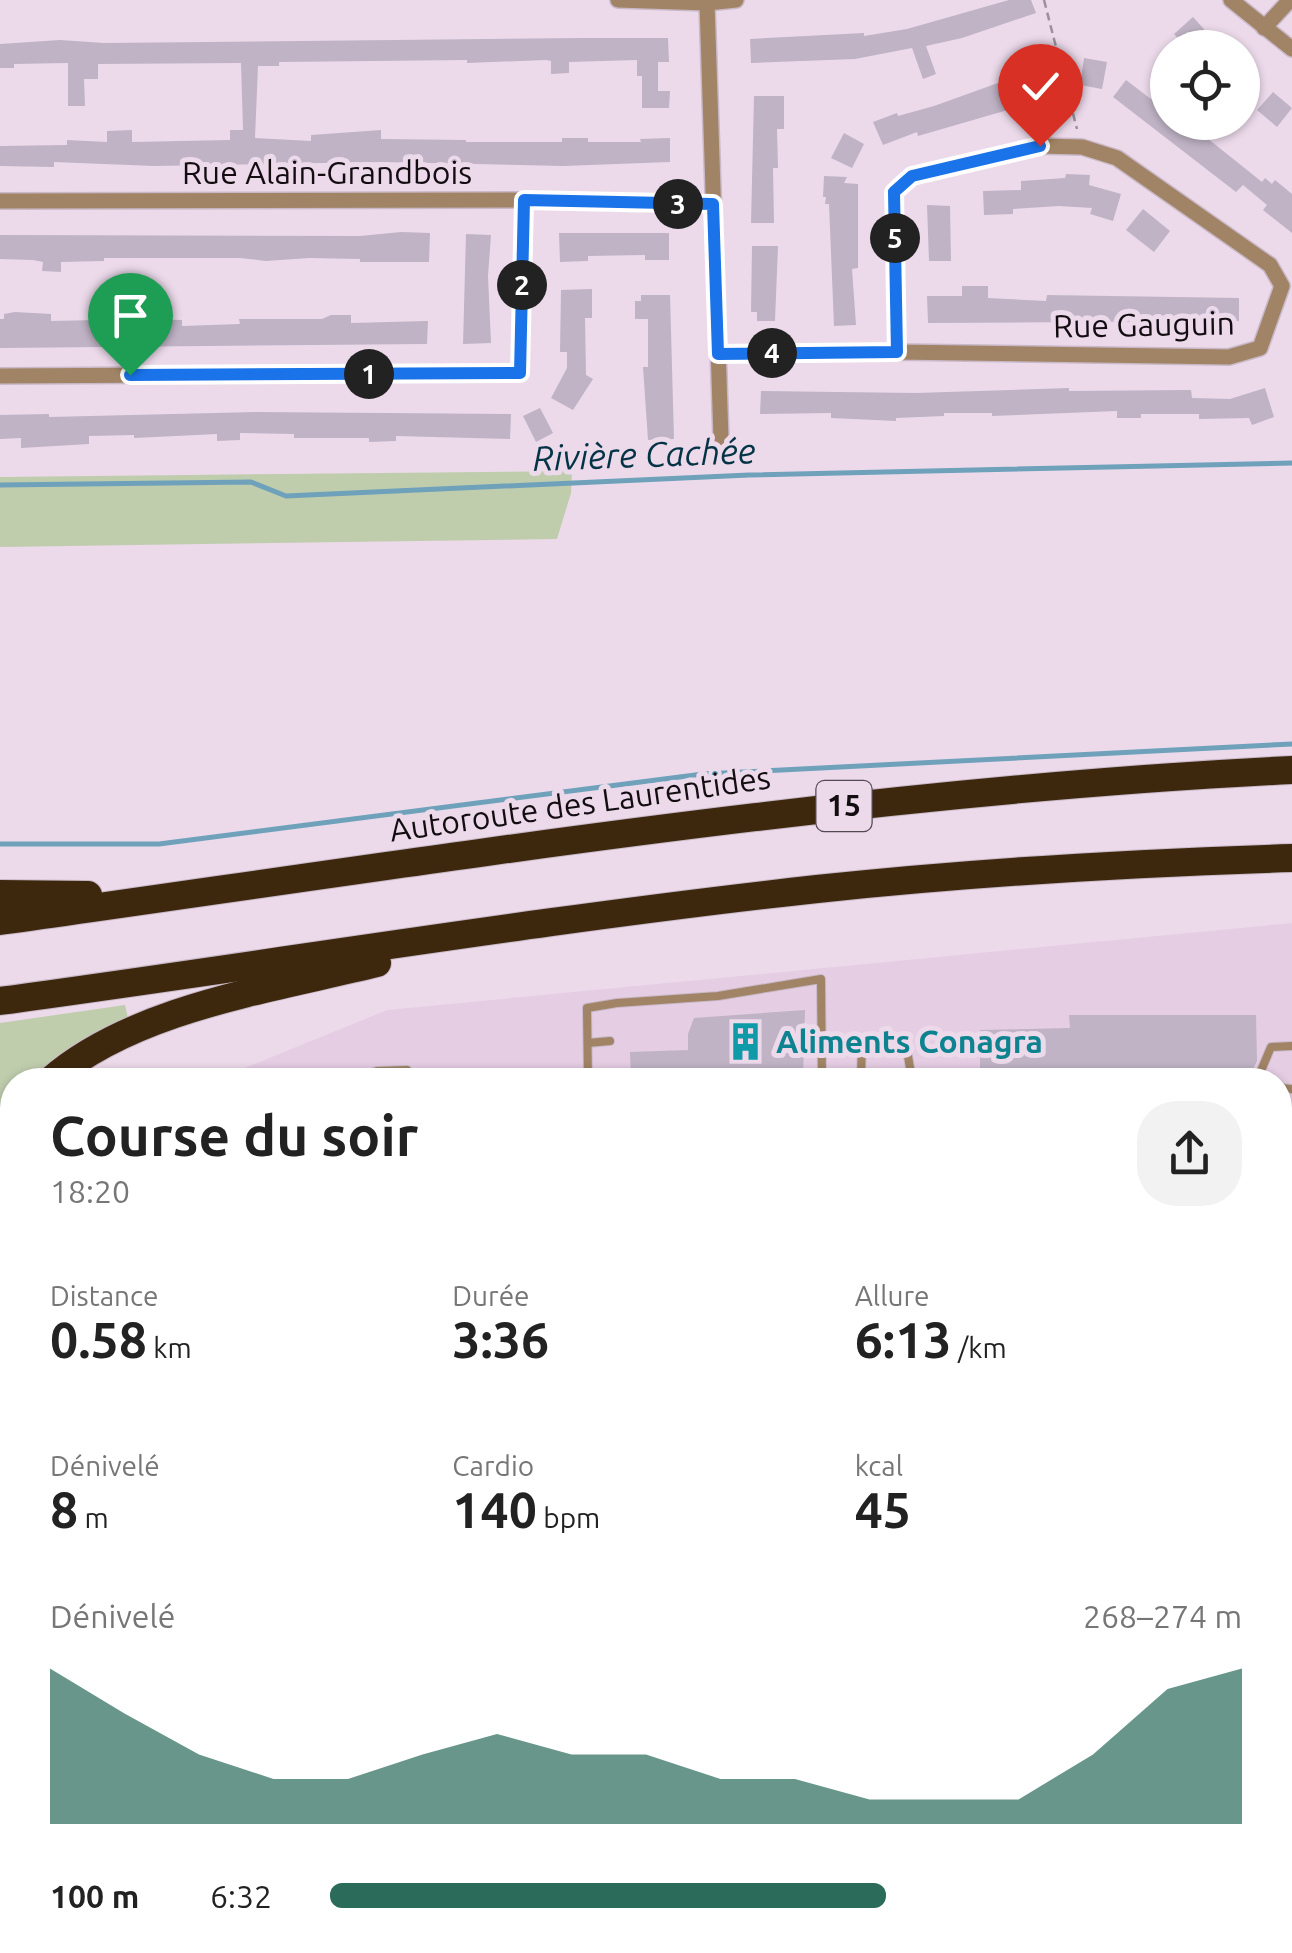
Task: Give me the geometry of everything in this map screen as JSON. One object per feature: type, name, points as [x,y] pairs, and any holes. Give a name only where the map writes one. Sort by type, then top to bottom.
[{"type":"highway","name":"Autoroute des Laurentides","points":[[0,921],[796,810],[1060,784],[1292,770]]},
{"type":"highway","points":[[0,1001],[801,891],[948,877],[1292,858]]},
{"type":"highway","points":[[0,894],[170,897]]},
{"type":"highway","points":[[68,1068],[101,1044],[162,1019],[519,927]]},
{"type":"street","points":[[618,0],[736,0]]},
{"type":"street","points":[[1230,0],[1292,49]]},
{"type":"street","points":[[1264,28],[1290,0]]},
{"type":"street","points":[[707,3],[720,438]]},
{"type":"street","name":"Rue Gauguin","points":[[718,354],[897,352],[1229,357],[1260,348],[1282,286],[1270,265],[1116,158],[1082,147],[1040,146],[912,176],[894,192],[897,352]]},
{"type":"street","points":[[0,376],[520,373],[524,200]]},
{"type":"street","name":"Rue Alain-Grandbois","points":[[0,201],[524,200],[713,204]]},
{"type":"lane","points":[[588,1068],[587,1008],[617,1002],[718,996],[821,980],[822,1068]]},
{"type":"lane","points":[[861,1068],[862,1038],[905,1038],[910,1068]]},
{"type":"lane","points":[[588,1043],[610,1041]]},
{"type":"lane","points":[[1263,1068],[1271,1046],[1292,1046]]},
{"type":"path","points":[[1044,0],[1082,147]]},
{"type":"shaded area","points":[[1292,923],[1292,1068],[244,1068],[387,1010]]},
{"type":"green space","points":[[572,471],[571,493],[557,539],[0,547],[0,477]]},
{"type":"green space","points":[[125,1005],[128,1018],[77,1044],[46,1068],[0,1068],[0,1023]]},
{"type":"building","points":[[1009,0],[1031,0],[1036,13],[926,46],[936,74],[923,79],[912,48],[855,59],[751,63],[750,39],[864,36],[907,29]]},
{"type":"building","points":[[1193,17],[1205,30],[1178,30]]},
{"type":"building","points":[[668,38],[669,62],[658,62],[658,91],[670,91],[669,108],[642,108],[642,76],[637,76],[637,60],[569,62],[569,73],[551,74],[551,61],[546,60],[279,62],[279,66],[258,66],[255,138],[311,141],[311,135],[381,130],[381,139],[466,142],[562,142],[562,138],[588,138],[588,142],[641,142],[640,139],[670,138],[670,162],[563,166],[381,162],[154,166],[54,162],[54,167],[0,166],[0,146],[67,145],[67,140],[107,142],[107,131],[132,130],[132,142],[230,140],[230,130],[243,130],[241,63],[98,64],[98,79],[84,79],[85,106],[68,106],[68,63],[0,68],[0,44],[60,40],[104,43]]},
{"type":"building","points":[[1084,58],[1107,62],[1102,89],[1080,85]]},
{"type":"building","points":[[1009,79],[1018,107],[918,136],[917,132],[883,145],[873,122],[934,106]]},
{"type":"building","points":[[1126,80],[1150,98],[1150,126],[1113,97]]},
{"type":"building","points":[[1273,92],[1292,108],[1277,127],[1260,113],[1260,107]]},
{"type":"building","points":[[754,96],[784,96],[784,129],[777,129],[778,168],[773,168],[774,223],[751,223]]},
{"type":"building","points":[[844,133],[864,144],[852,168],[831,158]]},
{"type":"building","points":[[1169,140],[1210,140],[1262,182],[1265,178],[1272,184],[1275,180],[1292,194],[1292,233],[1263,210],[1267,205],[1243,185],[1236,192]]},
{"type":"building","points":[[1066,174],[1090,175],[1089,185],[1121,194],[1113,221],[1090,214],[1092,208],[1059,206],[984,215],[983,191],[1021,190],[1021,181],[1065,178]]},
{"type":"building","points":[[824,176],[847,177],[844,183],[858,184],[858,268],[852,269],[856,325],[834,326],[829,204],[825,204],[823,197]]},
{"type":"building","points":[[927,205],[950,206],[951,261],[929,261]]},
{"type":"building","points":[[1143,209],[1170,231],[1154,252],[1126,230]]},
{"type":"building","points":[[430,233],[429,262],[104,258],[61,262],[61,272],[42,271],[43,262],[0,259],[0,235],[360,236]]},
{"type":"building","points":[[559,233],[669,233],[669,260],[645,260],[645,255],[588,256],[588,261],[560,262]]},
{"type":"building","points":[[466,234],[491,235],[491,343],[463,344]]},
{"type":"building","points":[[752,246],[778,246],[775,321],[757,321],[757,312],[751,312]]},
{"type":"building","points":[[962,286],[988,286],[988,298],[1046,301],[1047,295],[1239,298],[1239,321],[928,323],[927,296],[962,296]]},
{"type":"building","points":[[592,289],[592,318],[585,318],[586,375],[593,379],[573,410],[551,398],[567,368],[567,352],[560,352],[561,290]]},
{"type":"building","points":[[641,295],[670,295],[674,439],[648,440],[643,367],[648,367],[648,319],[635,319],[635,301],[641,301]]},
{"type":"building","points":[[15,312],[51,314],[51,321],[98,323],[127,322],[127,314],[141,313],[141,319],[182,320],[182,326],[240,324],[239,319],[351,315],[351,323],[428,321],[427,344],[0,348],[0,319]]},
{"type":"building","points":[[1069,388],[1191,390],[1192,398],[1230,399],[1265,388],[1274,417],[1252,425],[1249,418],[1199,419],[1199,414],[1117,418],[1117,411],[992,416],[944,413],[896,421],[831,418],[831,413],[760,414],[761,391],[916,393]]},
{"type":"building","points":[[540,408],[553,433],[536,442],[523,416]]},
{"type":"building","points":[[511,414],[510,439],[396,436],[396,441],[369,442],[369,438],[240,433],[240,440],[217,441],[217,434],[89,436],[89,444],[21,448],[21,438],[0,439],[0,415]]},
{"type":"building","name":"Aliments Conagra","points":[[805,1010],[803,1068],[631,1068],[630,1052],[688,1050],[694,1018]]},
{"type":"building","points":[[1069,1015],[1256,1015],[1257,1061],[1254,1068],[980,1068],[980,1030],[1070,1028]]},
{"type":"waterway","name":"Rivière Cachée","points":[[0,485],[251,482],[286,496],[749,475],[1292,463]]},
{"type":"waterway","points":[[0,844],[159,844],[703,774],[1292,744]]},
{"type":"place","name":"Aliments Conagra","points":[[746,1042]]},
{"type":"route","points":[[130,375],[520,373],[524,200],[713,204],[718,354],[897,352],[894,192],[912,176],[1040,146]]}]
